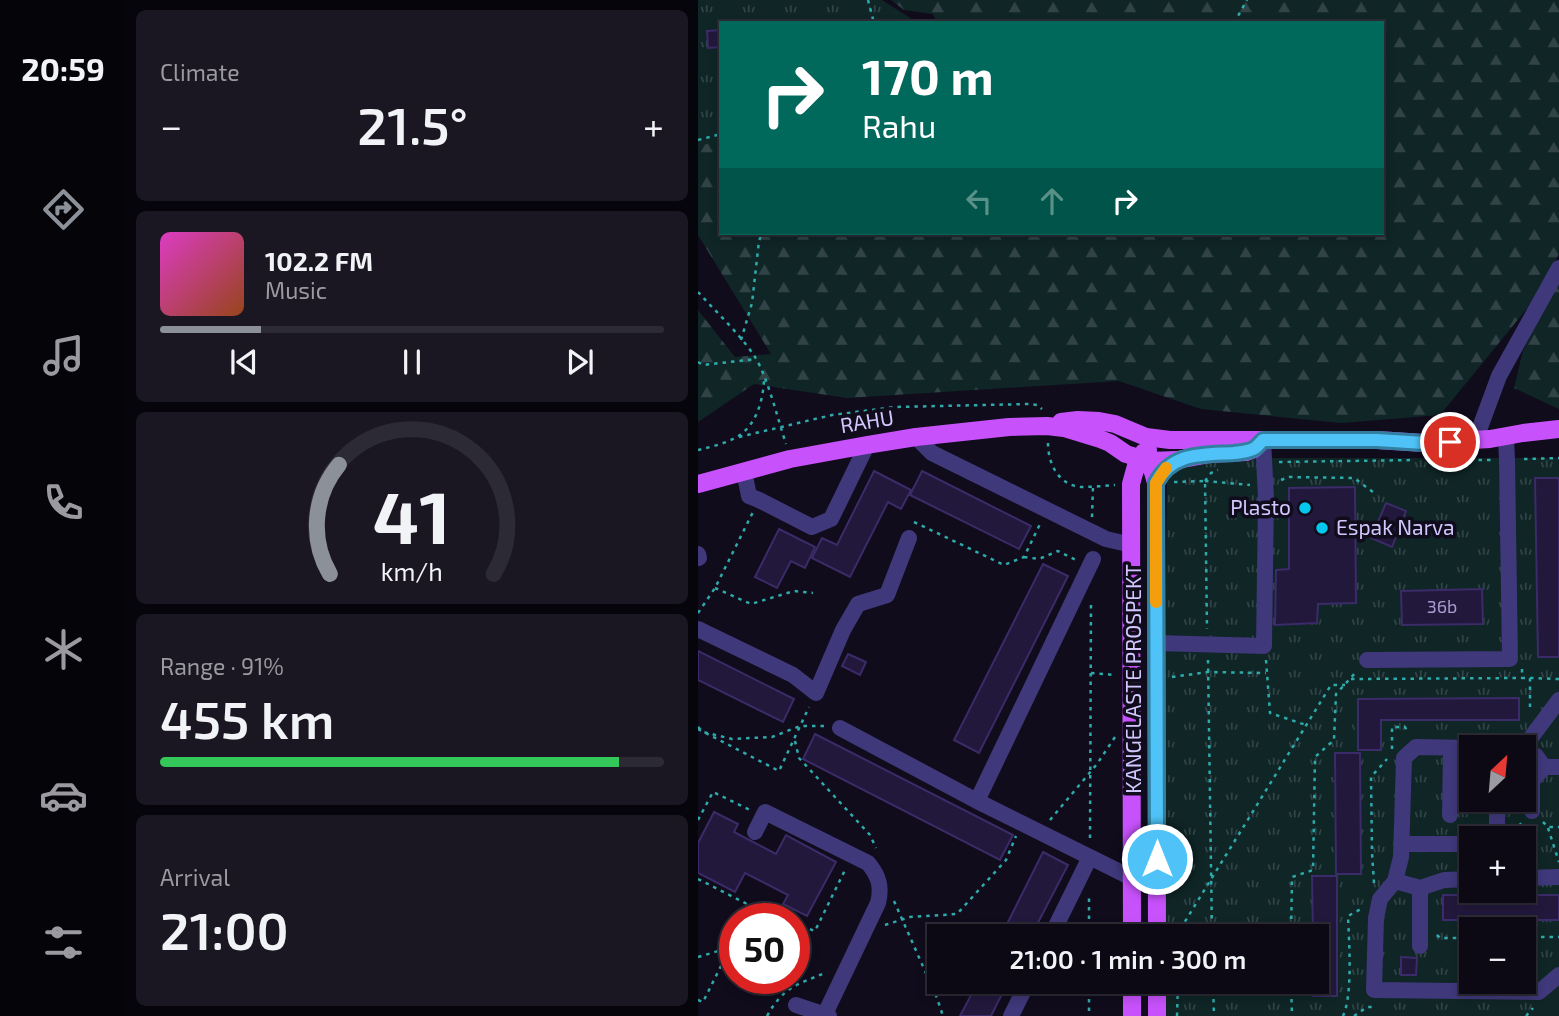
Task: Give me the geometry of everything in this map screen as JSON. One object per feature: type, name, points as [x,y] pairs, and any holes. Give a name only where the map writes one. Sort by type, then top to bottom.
[{"type":"main road","name":"RAHU","points":[[1047,426],[1078,420],[1115,424],[1146,437],[1170,440],[1377,440],[1424,443],[1475,441],[1559,429]]},
{"type":"main road","name":"RAHU","points":[[698,484],[790,459],[867,445],[1009,427],[1064,428],[1110,443],[1126,454],[1176,460],[1210,454],[1246,452],[1254,449],[1263,440]]},
{"type":"main road","name":"KANGELASTE PROSPEKT","points":[[1127,430],[1132,434],[1156,483],[1157,924]]},
{"type":"main road","points":[[1088,436],[1118,461],[1131,484]]},
{"type":"main road","points":[[1131,484],[1133,474],[1150,448],[1170,440]]},
{"type":"main road","points":[[1156,483],[1163,470],[1176,460]]},
{"type":"main road","name":"KANGELASTE PROSPEKT","points":[[1131,484],[1132,924]]},
{"type":"main road","points":[[1132,994],[1132,1016]]},
{"type":"main road","points":[[1157,994],[1157,1016]]},
{"type":"street","points":[[1475,441],[1499,376],[1559,268]]},
{"type":"street","points":[[1367,660],[1510,659],[1505,437]]},
{"type":"street","points":[[916,438],[932,453],[1091,532],[1106,539],[1132,545]]},
{"type":"street","points":[[1156,643],[1264,646],[1263,440]]},
{"type":"street","points":[[744,471],[749,496],[812,527],[831,519],[867,445]]},
{"type":"street","points":[[698,629],[793,675],[816,693],[843,630],[858,604],[887,595],[909,538]]},
{"type":"street","points":[[977,801],[1091,563]]},
{"type":"street","points":[[1532,735],[1559,700]]},
{"type":"street","points":[[840,727],[977,801],[1132,877]]},
{"type":"street","points":[[1459,748],[1416,747],[1404,758],[1401,857],[1395,881],[1380,898],[1376,918],[1374,990],[1539,992],[1559,976]]},
{"type":"street","points":[[1450,748],[1450,815]]},
{"type":"street","points":[[1536,756],[1552,767],[1536,778]]},
{"type":"street","points":[[755,832],[765,812],[868,863],[878,877],[881,892],[878,903],[827,1015],[796,1006]]},
{"type":"street","points":[[1401,844],[1459,844]]},
{"type":"street","points":[[1057,924],[1090,857]]},
{"type":"street","points":[[1536,878],[1559,877]]},
{"type":"street","points":[[1395,881],[1420,888],[1444,880],[1459,879]]},
{"type":"street","points":[[1420,888],[1420,946]]},
{"type":"street","points":[[1011,1016],[1022,994]]},
{"type":"path","points":[[868,0],[873,21]]},
{"type":"path","points":[[1235,21],[1247,0]]},
{"type":"path","points":[[698,140],[719,135]]},
{"type":"path","points":[[741,340],[752,303],[761,235]]},
{"type":"path","points":[[698,292],[756,359],[764,376],[790,459]]},
{"type":"path","points":[[698,362],[703,365],[756,359]]},
{"type":"path","points":[[698,450],[731,440],[746,429],[760,405],[764,376]]},
{"type":"path","points":[[1431,460],[1559,458]]},
{"type":"path","points":[[1263,462],[1418,460]]},
{"type":"path","points":[[1224,467],[1211,473],[1205,481],[1265,486],[1289,477],[1354,478],[1377,495]]},
{"type":"path","points":[[1091,532],[1093,486]]},
{"type":"path","points":[[698,613],[715,589],[759,500]]},
{"type":"path","points":[[1024,557],[1047,510]]},
{"type":"path","points":[[909,538],[904,521],[917,522],[1004,565],[1024,557],[1039,559],[1058,551],[1091,563]]},
{"type":"path","points":[[715,589],[751,604],[794,591],[813,593]]},
{"type":"path","points":[[1090,857],[1091,596]]},
{"type":"path","points":[[1264,646],[1270,713],[1306,725]]},
{"type":"path","points":[[1510,659],[1522,661],[1522,678]]},
{"type":"path","points":[[1291,924],[1292,877],[1313,870],[1315,757],[1334,740],[1336,694],[1367,660]]},
{"type":"path","points":[[1091,673],[1131,676]]},
{"type":"path","points":[[1156,677],[1208,673],[1266,673]]},
{"type":"path","points":[[1530,678],[1530,720],[1534,732]]},
{"type":"path","points":[[1351,679],[1559,679]]},
{"type":"path","points":[[1183,924],[1331,685],[1345,685]]},
{"type":"path","points":[[698,728],[779,771],[816,693]]},
{"type":"path","points":[[703,732],[732,739],[772,737],[800,726],[840,727]]},
{"type":"path","points":[[1040,832],[1090,772],[1118,730]]},
{"type":"path","points":[[794,739],[799,758],[870,835],[879,856],[878,877],[890,894],[943,1016]]},
{"type":"path","points":[[1380,898],[1374,885],[1371,777],[1389,757],[1404,758]]},
{"type":"path","points":[[698,820],[713,792],[763,817]]},
{"type":"path","points":[[1509,826],[1528,818],[1531,812]]},
{"type":"path","points":[[884,926],[910,917],[957,914],[1006,860],[1022,823]]},
{"type":"path","points":[[1548,827],[1559,862]]},
{"type":"path","points":[[810,929],[815,931],[853,855]]},
{"type":"path","points":[[698,879],[745,903]]},
{"type":"path","points":[[1089,924],[1090,883]]},
{"type":"path","points":[[1343,1016],[1349,977],[1348,916],[1364,907]]},
{"type":"path","points":[[1433,931],[1440,938],[1459,938]]},
{"type":"path","points":[[1536,937],[1559,937]]},
{"type":"path","points":[[698,957],[719,950]]},
{"type":"path","points":[[767,1016],[775,1002],[788,989],[850,962]]},
{"type":"path","points":[[698,1000],[703,1002],[719,972]]},
{"type":"path","points":[[1089,994],[1089,1016]]},
{"type":"path","points":[[1177,1016],[1178,994]]},
{"type":"path","points":[[1213,994],[1214,1016]]},
{"type":"path","points":[[1291,994],[1292,1016]]},
{"type":"green space","points":[[698,0],[882,0],[915,21],[719,21],[719,142],[698,149]]},
{"type":"green space","points":[[891,0],[1559,0],[1559,254],[1529,306],[1440,415],[1341,423],[1201,409],[1119,381],[847,398],[754,384],[698,422],[698,310],[735,357],[771,354],[698,235],[698,147],[719,140],[719,235],[1384,235],[1384,21],[936,21],[933,14],[904,10]]},
{"type":"green space","points":[[1559,280],[1559,409],[1514,388],[1523,351]]},
{"type":"green space","points":[[1230,458],[1559,458],[1559,1016],[1162,1016],[1162,994],[1329,994],[1329,924],[1162,924],[1167,477],[1187,463]]},
{"type":"building","points":[[719,30],[719,47],[708,48],[707,31]]},
{"type":"building","points":[[874,471],[911,490],[901,509],[888,502],[850,577],[812,558],[822,538],[837,545]]},
{"type":"building","points":[[922,471],[1031,526],[1019,549],[910,495]]},
{"type":"building","points":[[1535,478],[1559,478],[1559,657],[1538,657]]},
{"type":"building","name":"Espak Narva","points":[[1355,487],[1356,603],[1318,604],[1317,623],[1275,625],[1276,570],[1289,569],[1289,488]]},
{"type":"building","points":[[1386,503],[1406,511],[1392,547],[1371,538]]},
{"type":"building","points":[[779,529],[815,547],[805,568],[791,561],[777,588],[755,577]]},
{"type":"building","points":[[1043,564],[1068,576],[979,753],[954,740]]},
{"type":"building","points":[[1482,589],[1483,624],[1402,625],[1401,591]]},
{"type":"building","points":[[698,651],[794,699],[783,722],[698,680]]},
{"type":"building","points":[[848,654],[866,662],[860,675],[842,666]]},
{"type":"building","points":[[1519,698],[1519,720],[1381,720],[1381,750],[1358,750],[1358,699]]},
{"type":"building","points":[[815,734],[1013,835],[1000,860],[803,759]]},
{"type":"building","points":[[1335,753],[1360,753],[1361,874],[1336,874]]},
{"type":"building","points":[[714,812],[738,824],[734,832],[776,854],[786,835],[836,862],[810,910],[810,903],[784,903],[788,895],[745,873],[735,892],[698,873],[698,843]]},
{"type":"building","points":[[1043,852],[1068,865],[1037,924],[1007,924]]},
{"type":"building","points":[[1312,876],[1337,876],[1337,996],[1313,996],[1329,994],[1329,924],[1313,924]]},
{"type":"building","points":[[1443,895],[1459,895],[1459,903],[1536,903],[1536,895],[1559,895],[1559,920],[1536,920],[1536,917],[1459,917],[1459,920],[1443,920]]},
{"type":"building","points":[[1401,957],[1417,958],[1416,975],[1401,975]]},
{"type":"building","points":[[972,994],[1002,994],[991,1016],[960,1016]]},
{"type":"slow traffic","points":[[1156,602],[1156,483],[1166,468]]},
{"type":"place","name":"Plasto","points":[[1305,508]]},
{"type":"place","name":"Espak Narva","points":[[1322,528]]},
{"type":"route","points":[[1157,859],[1156,483],[1160,475],[1176,460],[1210,454],[1246,452],[1254,449],[1263,440],[1450,442]]}]
